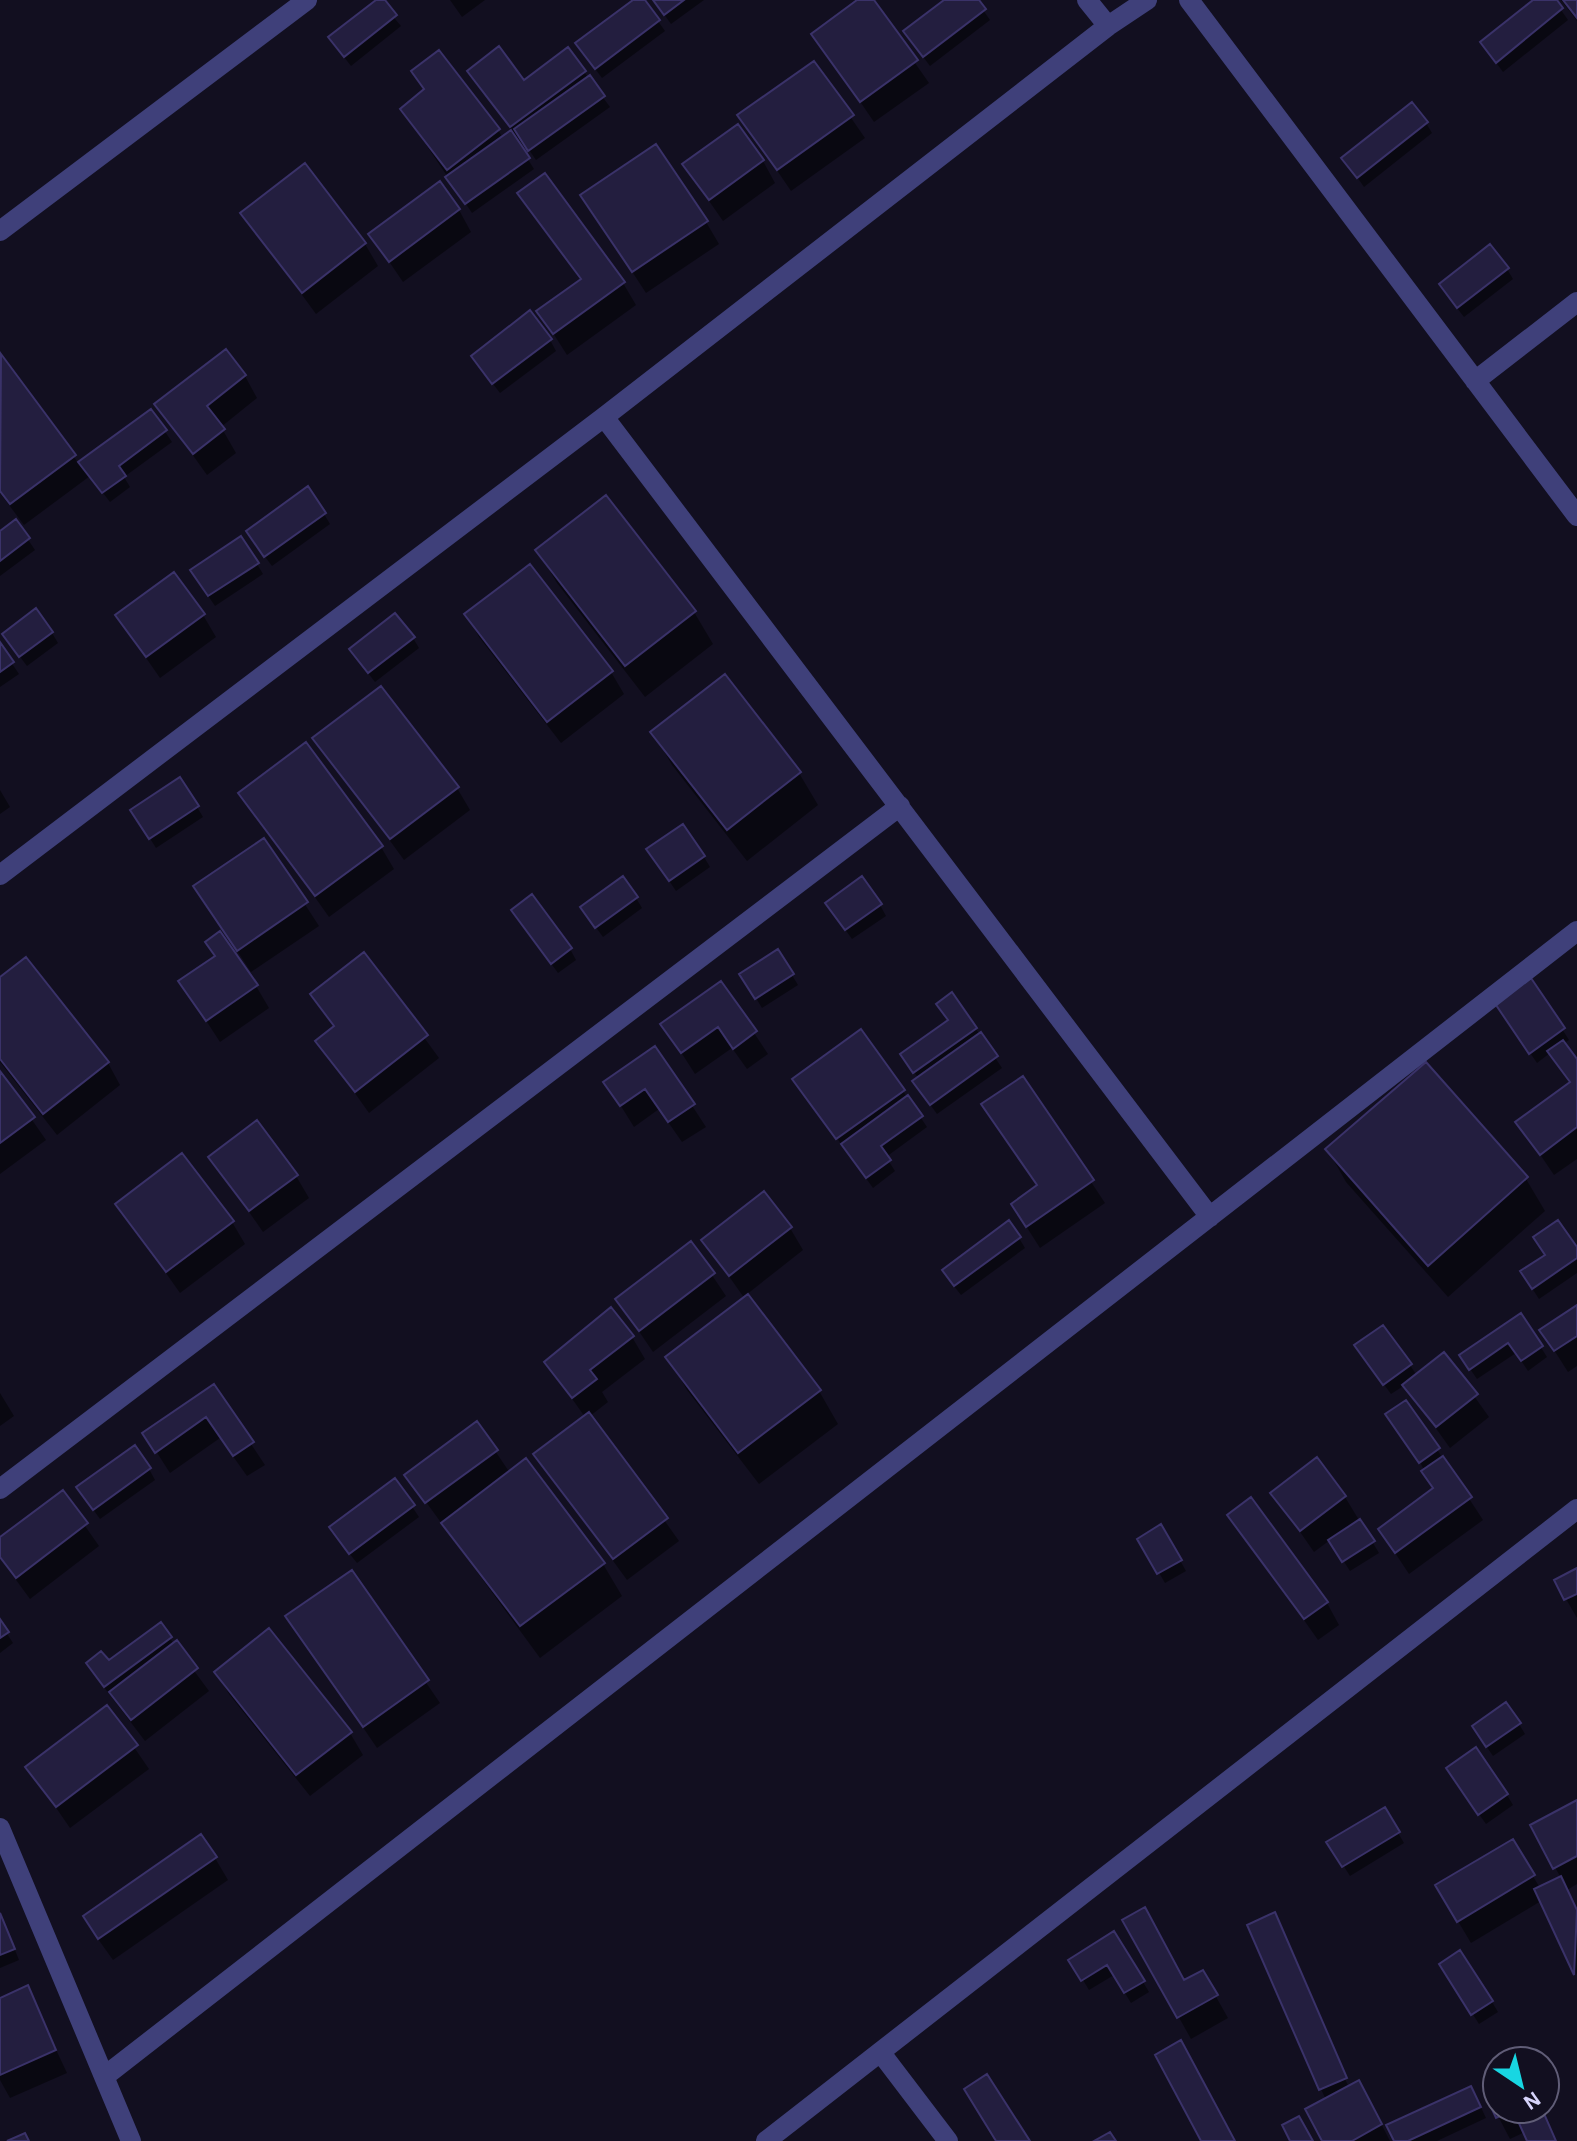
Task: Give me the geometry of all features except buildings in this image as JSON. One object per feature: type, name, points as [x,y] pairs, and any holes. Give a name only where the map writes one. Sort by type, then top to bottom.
[{"type":"street","points":[[0,231],[307,0]]},
{"type":"street","points":[[1087,0],[1108,26]]},
{"type":"street","points":[[0,875],[604,417],[1108,26],[1147,0]]},
{"type":"street","points":[[1189,0],[1577,516]]},
{"type":"street","points":[[1475,381],[1577,302]]},
{"type":"street","points":[[604,417],[1210,1217]]},
{"type":"street","points":[[0,1489],[900,806]]},
{"type":"street","points":[[105,2076],[1577,931]]},
{"type":"street","points":[[766,2141],[1577,1509]]},
{"type":"street","points":[[0,1828],[131,2141]]},
{"type":"street","points":[[881,2053],[948,2141]]}]
